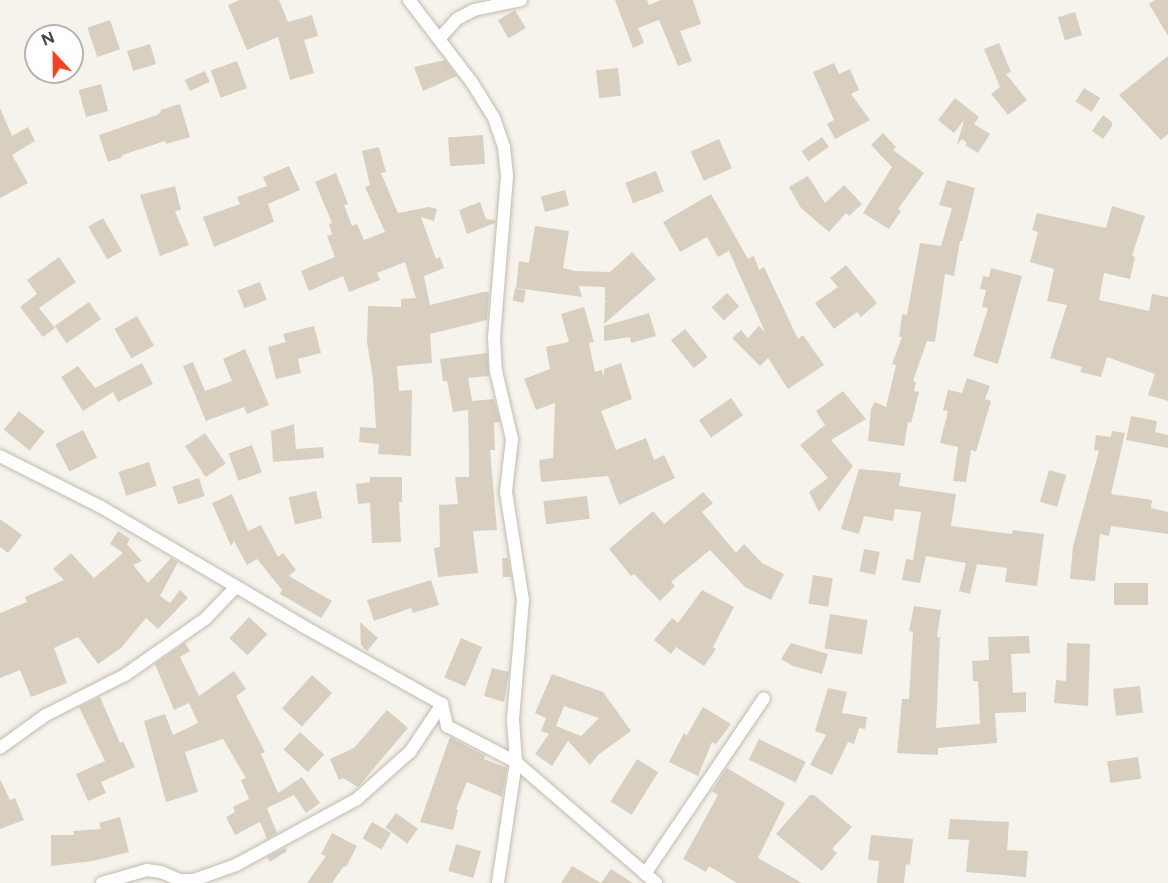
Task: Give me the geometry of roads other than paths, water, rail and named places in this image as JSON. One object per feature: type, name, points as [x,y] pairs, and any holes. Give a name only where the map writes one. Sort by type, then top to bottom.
[{"type":"street","points":[[409,0],[471,81],[494,118],[505,157],[507,176],[494,337],[496,371],[512,439],[506,492],[523,600],[513,720],[516,762],[498,883]]},
{"type":"street","points":[[439,39],[457,19],[474,10],[521,0]]},
{"type":"street","points":[[0,456],[101,507],[442,704],[447,726],[516,762],[656,883]]},
{"type":"street","points":[[0,748],[46,715],[125,675],[205,619],[236,586]]},
{"type":"street","points":[[645,874],[764,698]]},
{"type":"street","points":[[102,883],[147,870],[161,872],[180,880],[194,880],[236,865],[357,799],[410,752],[442,704]]}]
